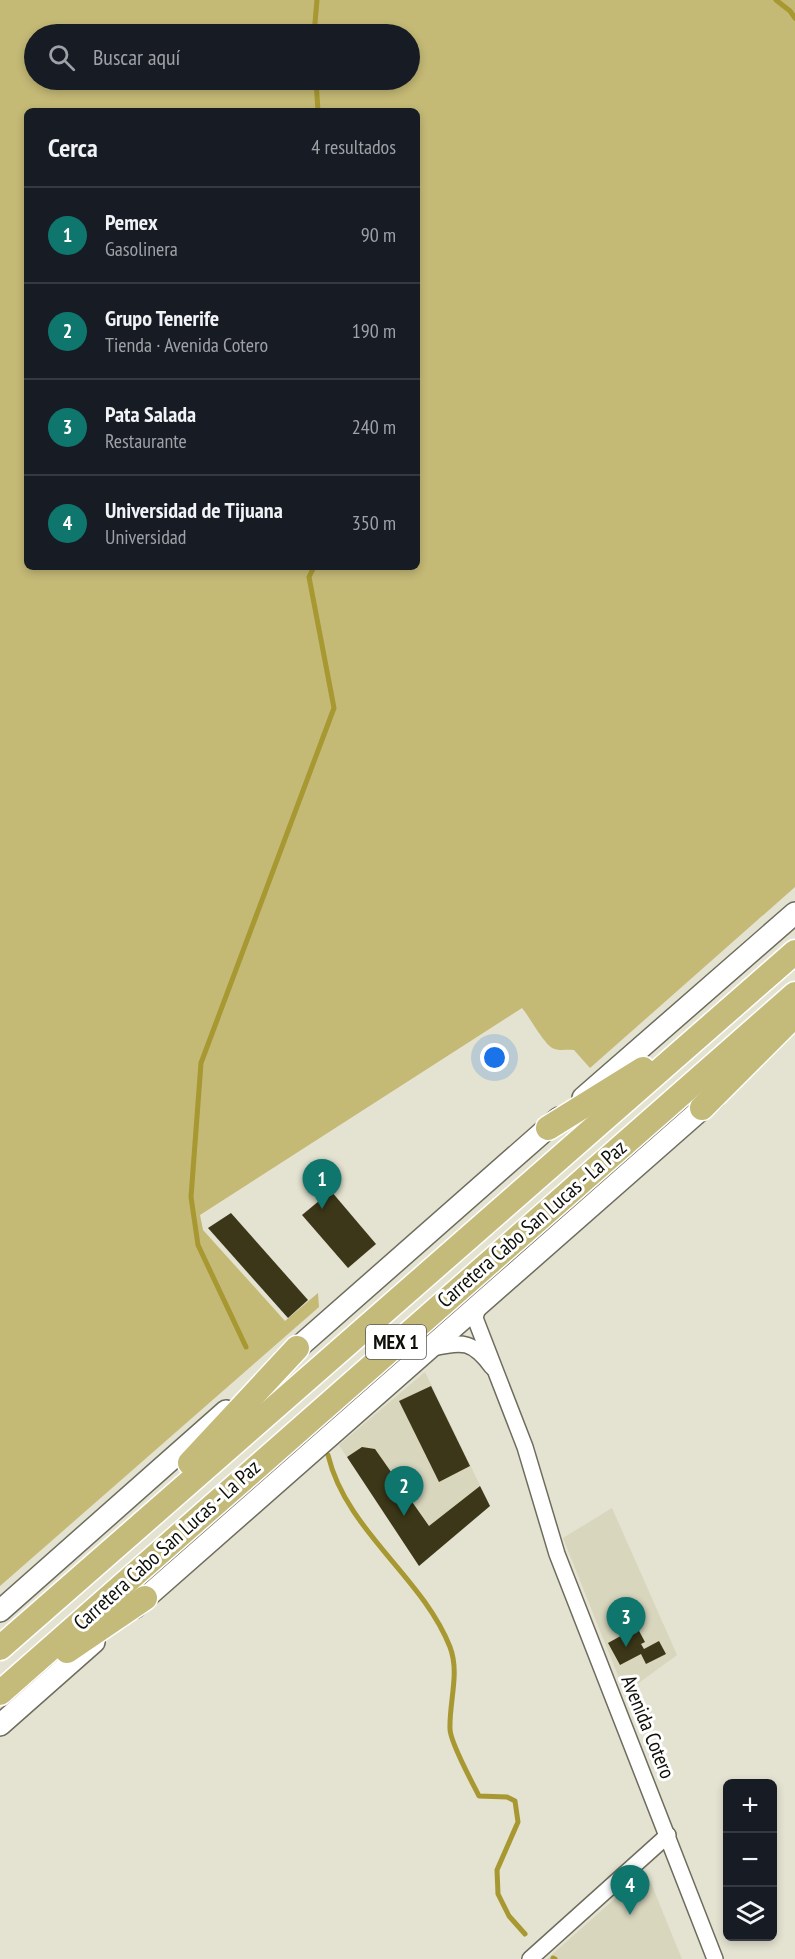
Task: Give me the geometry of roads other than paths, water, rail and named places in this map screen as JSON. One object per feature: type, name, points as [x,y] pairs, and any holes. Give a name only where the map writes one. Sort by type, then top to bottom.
[{"type":"highway","name":"Carretera Cabo San Lucas - La Paz","points":[[0,1648],[795,952]]},
{"type":"highway","name":"Carretera Cabo San Lucas - La Paz","points":[[0,1694],[795,994]]},
{"type":"highway","points":[[548,1128],[639,1072],[686,1032],[735,1005]]},
{"type":"highway","points":[[702,1108],[795,1016]]},
{"type":"highway","points":[[88,1571],[297,1348]]},
{"type":"highway","points":[[0,1694],[145,1598]]},
{"type":"main road","points":[[0,1611],[795,913]]},
{"type":"main road","points":[[0,1725],[795,1027]]},
{"type":"street","name":"Avenida Cotero","points":[[479,1304],[475,1318],[525,1447],[557,1554],[715,1959]]},
{"type":"street","points":[[429,1349],[455,1342],[469,1345],[483,1355],[497,1375]]},
{"type":"street","points":[[530,1959],[668,1835]]},
{"type":"waterway","points":[[315,24],[317,0]]},
{"type":"waterway","points":[[776,0],[795,18]]},
{"type":"waterway","points":[[317,90],[318,108]]},
{"type":"waterway","points":[[246,1347],[198,1245],[191,1197],[201,1063],[334,708],[309,577],[312,570]]},
{"type":"waterway","points":[[328,1455],[337,1482],[351,1507],[422,1598],[450,1647],[454,1667],[451,1735],[479,1796],[507,1797],[515,1801],[518,1822],[497,1870],[498,1894],[509,1916],[525,1934]]},
{"type":"place","name":"Pemex","points":[[322,1209]]},
{"type":"place","name":"Grupo Tenerife","points":[[404,1516]]},
{"type":"place","name":"Pata Salada","points":[[626,1647]]},
{"type":"place","name":"Universidad de Tijuana","points":[[630,1915]]}]
